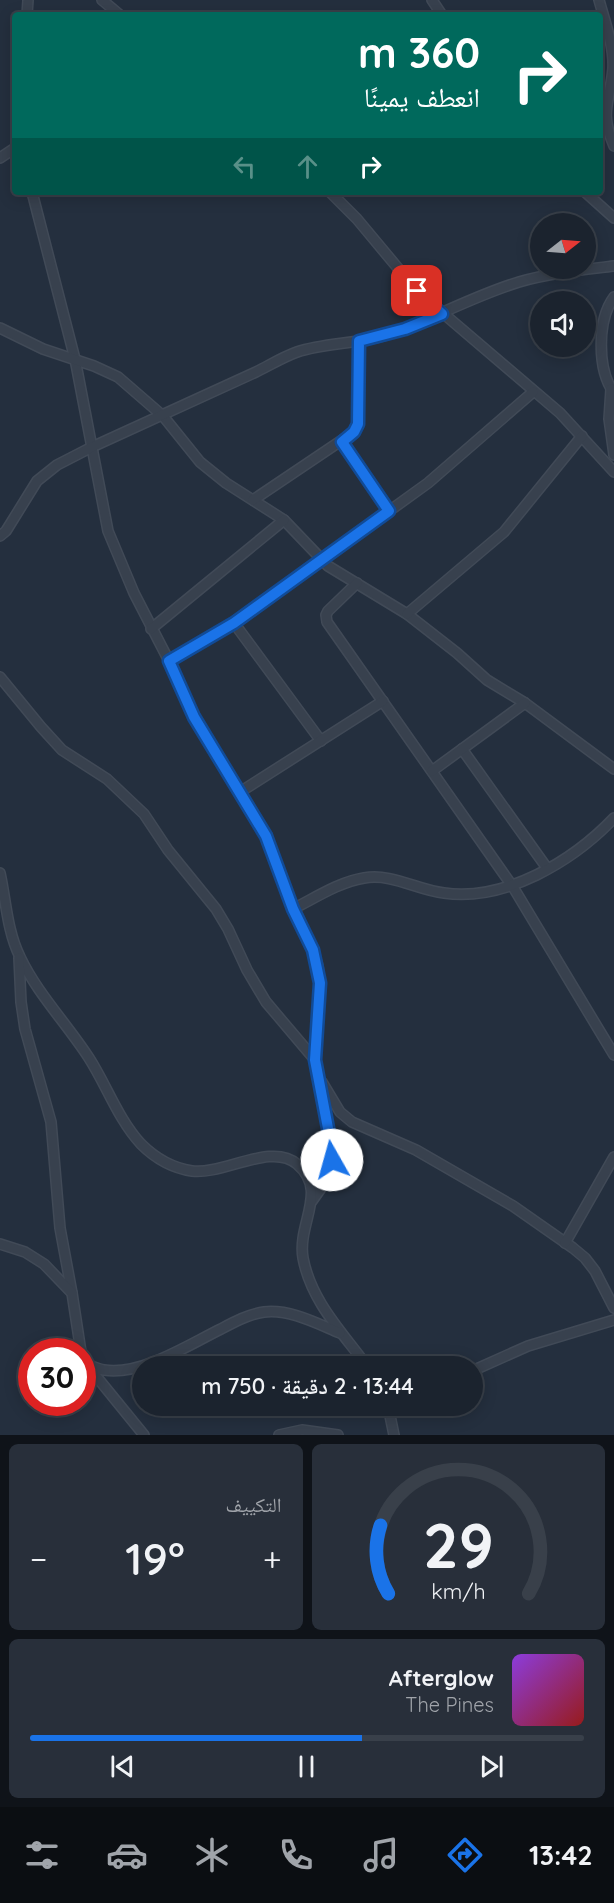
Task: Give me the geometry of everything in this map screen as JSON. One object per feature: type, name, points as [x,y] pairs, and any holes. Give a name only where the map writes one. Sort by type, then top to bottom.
[{"type":"street","points":[[102,0],[116,12]]},
{"type":"street","points":[[603,16],[612,52],[613,68],[605,119],[614,146]]},
{"type":"street","points":[[33,195],[75,359],[108,531],[134,593],[169,661],[194,717],[266,836],[293,909],[313,950],[318,966],[320,983],[315,1060],[332,1160],[329,1177],[312,1200],[303,1228],[303,1257],[316,1294],[339,1333],[359,1356]]},
{"type":"street","points":[[333,195],[357,219],[417,291],[560,413],[614,472]]},
{"type":"street","points":[[588,195],[614,218]]},
{"type":"street","points":[[0,536],[6,531],[37,481],[57,465],[297,352],[359,341],[405,329],[520,282],[571,271],[614,266]]},
{"type":"street","points":[[614,297],[606,310],[602,329],[602,352],[613,391],[609,419],[614,454]]},
{"type":"street","points":[[0,328],[43,349],[75,359],[118,377],[163,416],[200,462],[225,483],[284,520],[327,566],[407,614],[458,653],[487,680],[525,703],[614,769]]},
{"type":"street","points":[[253,500],[354,432],[358,424],[359,341]]},
{"type":"street","points":[[169,661],[234,623],[428,483],[533,392]]},
{"type":"street","points":[[407,614],[504,532],[582,436]]},
{"type":"street","points":[[342,442],[389,511]]},
{"type":"street","points":[[151,629],[284,520]]},
{"type":"street","points":[[357,583],[328,611],[327,622],[513,887],[614,1055]]},
{"type":"street","points":[[234,623],[321,741]]},
{"type":"street","points":[[0,677],[62,750],[107,779],[144,814],[168,850],[216,909],[266,1002],[315,1060],[322,1083],[340,1112],[352,1122],[416,1150],[513,1206],[565,1243],[590,1264],[614,1308]]},
{"type":"street","points":[[240,792],[383,701]]},
{"type":"street","points":[[432,771],[525,703]]},
{"type":"street","points":[[462,749],[547,868]]},
{"type":"street","points":[[293,909],[342,885],[363,878],[385,876],[443,893],[495,892],[513,887],[564,859],[614,818]]},
{"type":"street","points":[[0,873],[9,924],[19,956],[25,1029],[51,1122],[60,1228],[80,1338]]},
{"type":"street","points":[[19,956],[89,1058],[131,1132],[152,1154],[164,1162],[195,1172],[211,1171],[281,1155],[296,1163],[309,1178],[312,1200]]},
{"type":"street","points":[[565,1243],[614,1157]]},
{"type":"street","points":[[0,1244],[25,1252],[45,1264],[72,1293]]},
{"type":"street","points":[[96,1365],[103,1370],[119,1371],[141,1366],[169,1355],[233,1322],[262,1312],[292,1315],[339,1333]]},
{"type":"street","points":[[483,1366],[528,1346],[614,1320]]},
{"type":"street","points":[[96,1374],[144,1435]]},
{"type":"street","points":[[390,1416],[394,1435]]},
{"type":"street","points":[[279,1435],[302,1430],[338,1435]]},
{"type":"route","points":[[332,1160],[315,1060],[320,983],[313,950],[293,909],[266,836],[194,717],[169,661],[234,623],[389,511],[342,442],[351,436],[358,424],[359,341],[374,339],[405,329],[442,314],[417,291]]}]
